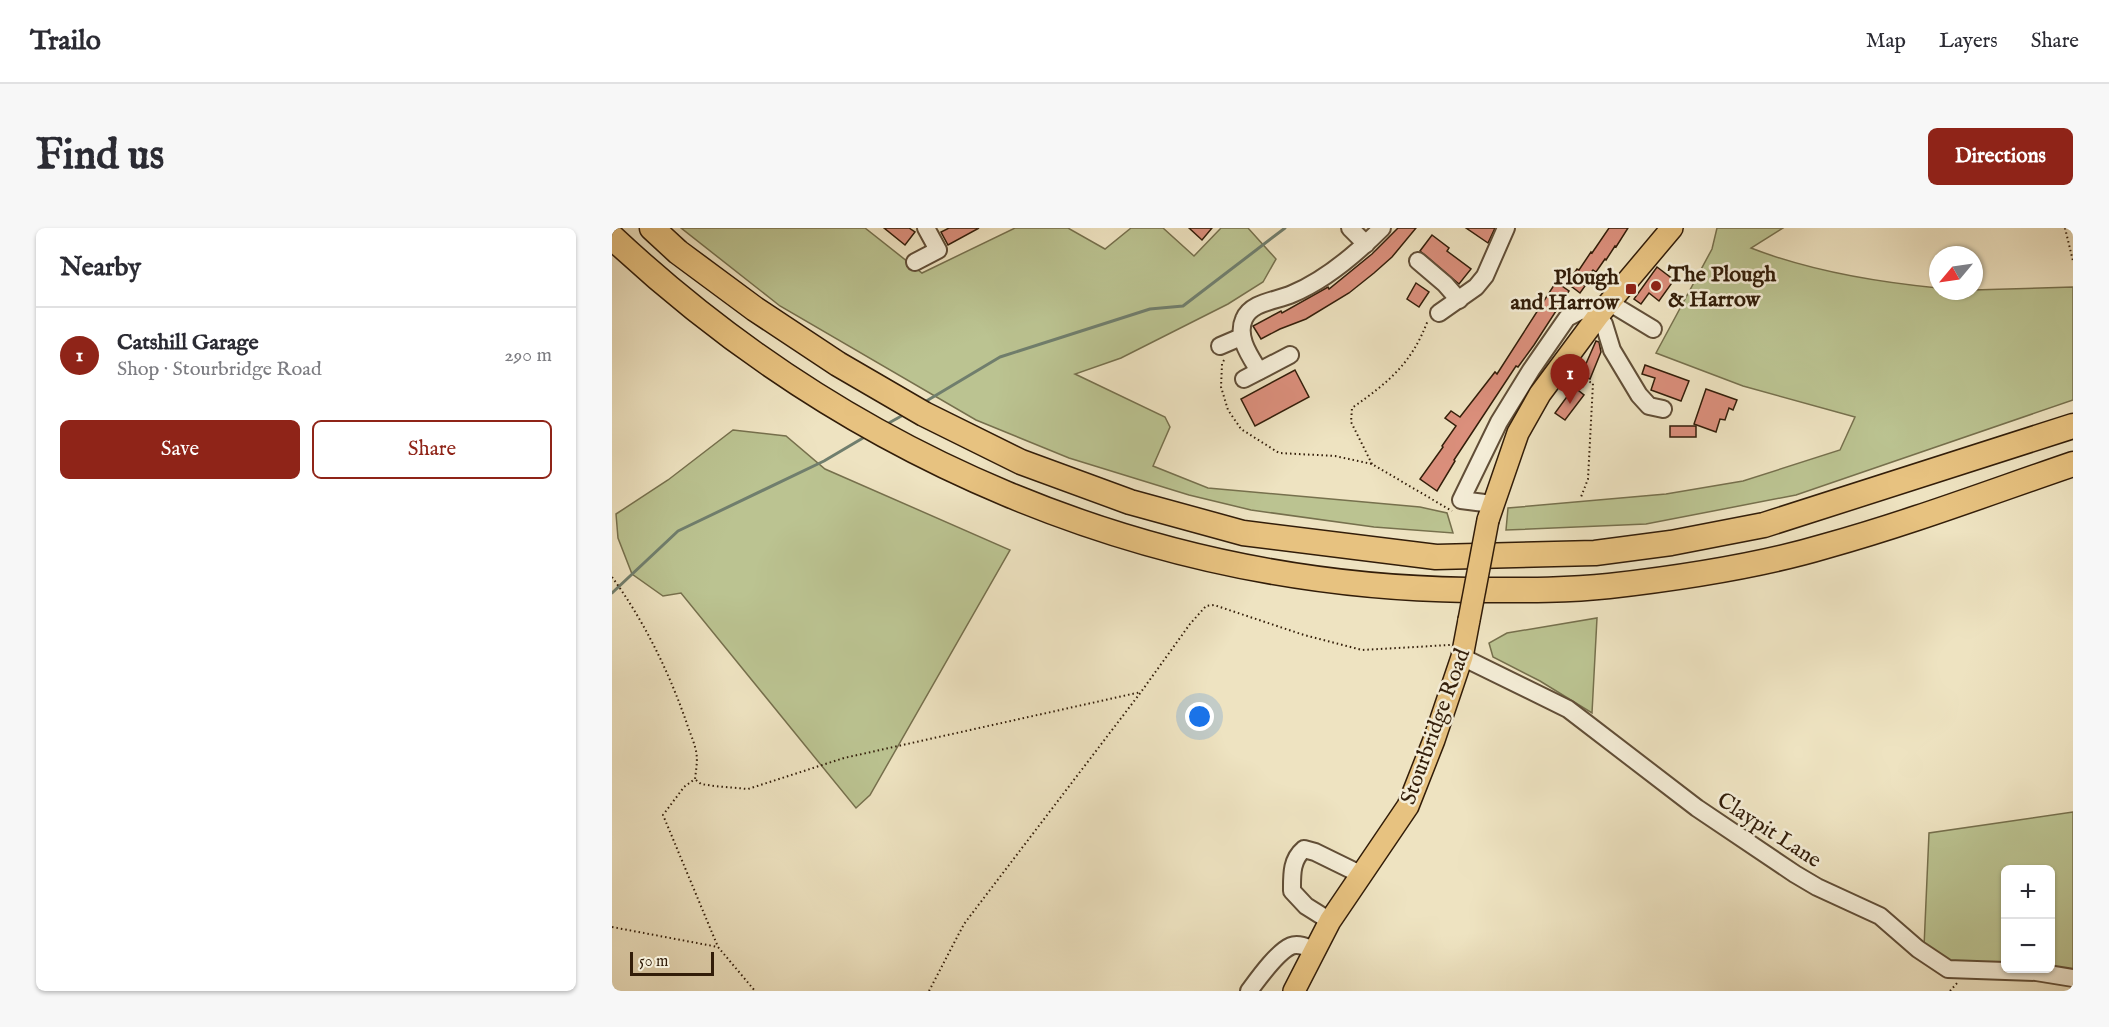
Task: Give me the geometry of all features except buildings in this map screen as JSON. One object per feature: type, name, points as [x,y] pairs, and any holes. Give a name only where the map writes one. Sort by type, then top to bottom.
[{"type":"highway","points":[[652,228],[678,252],[755,309],[838,364],[924,414],[1021,462],[1119,498],[1243,533],[1436,557],[1606,552],[1671,543],[1764,525],[2073,426]]},
{"type":"highway","points":[[612,237],[644,267],[762,361],[845,414],[912,451],[979,483],[1082,524],[1170,550],[1346,583],[1437,589],[1530,590],[1607,586],[1727,568],[1824,547],[2073,464]]},
{"type":"main road","name":"Stourbridge Road","points":[[1294,991],[1330,921],[1408,806],[1434,740],[1463,651],[1490,512],[1518,433],[1540,394],[1564,360],[1672,228]]},
{"type":"street","points":[[915,262],[938,250],[926,228]]},
{"type":"street","points":[[1350,228],[1366,244]]},
{"type":"street","points":[[1290,355],[1252,371],[1231,341],[1248,312],[1259,305],[1308,287],[1366,244],[1382,228]]},
{"type":"street","points":[[1439,313],[1476,287],[1485,276],[1506,228]]},
{"type":"street","points":[[1418,261],[1445,284],[1459,300]]},
{"type":"street","points":[[1490,512],[1461,500],[1499,422],[1567,318],[1582,309],[1604,309],[1653,329]]},
{"type":"street","points":[[1604,309],[1604,324],[1616,358],[1639,395],[1649,405],[1663,409]]},
{"type":"street","name":"Claypit Lane","points":[[1463,651],[1568,709],[1697,808],[1817,887],[1880,916],[1918,949],[1948,969],[2036,972],[2073,978]]},
{"type":"street","points":[[1330,921],[1306,906],[1292,891],[1293,862],[1298,854],[1304,849],[1315,852],[1362,875]]},
{"type":"street","points":[[1249,991],[1274,961],[1291,946],[1297,945],[1314,950]]},
{"type":"path","points":[[2065,228],[2073,261]]},
{"type":"path","points":[[1372,464],[1351,422],[1352,408],[1393,376],[1419,343],[1428,319],[1439,313]]},
{"type":"path","points":[[1231,341],[1232,347],[1222,364],[1221,387],[1228,410],[1241,429],[1278,453],[1335,456],[1372,464],[1455,513],[1461,500]]},
{"type":"path","points":[[1564,360],[1577,378],[1593,383],[1588,479],[1581,497]]},
{"type":"path","points":[[612,577],[628,599],[659,656],[679,703],[698,760],[695,779],[684,786],[663,815],[718,947],[755,991]]},
{"type":"path","points":[[929,991],[964,924],[1190,624],[1206,606],[1214,605],[1304,635],[1362,650],[1463,651]]},
{"type":"path","points":[[695,779],[701,784],[748,789],[844,758],[1141,692]]},
{"type":"path","points":[[612,927],[718,947]]},
{"type":"green space","points":[[681,228],[865,228],[922,273],[1015,228],[1068,228],[1105,249],[1131,228],[1163,228],[1194,256],[1221,228],[1248,228],[1276,259],[1263,282],[1228,304],[1121,358],[1075,374],[1165,417],[1170,427],[1153,466],[1208,488],[1420,507],[1447,513],[1453,533],[1374,527],[1251,510],[1189,495],[1069,458],[976,420],[780,306]]},
{"type":"green space","points":[[1717,228],[1783,228],[1751,248],[1820,269],[1867,279],[1929,287],[1929,300],[1983,300],[1983,290],[2073,287],[2073,400],[1796,495],[1646,524],[1506,530],[1508,508],[1666,494],[1743,481],[1840,450],[1855,417],[1743,386],[1656,353],[1712,249]]},
{"type":"green space","points":[[733,430],[786,436],[825,469],[1010,550],[870,795],[856,808],[681,593],[663,596],[632,574],[618,538],[616,514],[668,480]]},
{"type":"green space","points":[[1597,618],[1592,713],[1540,681],[1493,657],[1489,643],[1507,633]]},
{"type":"green space","points":[[2073,812],[2073,970],[2055,968],[2055,865],[2001,865],[2001,966],[1948,963],[1924,947],[1929,833]]},
{"type":"waterway","points":[[923,403],[1000,357],[1150,309],[1183,306],[1285,228]]},
{"type":"waterway","points":[[887,424],[905,414]]},
{"type":"waterway","points":[[612,593],[678,531],[824,461],[868,435]]},
{"type":"place","name":"The Plough & Harrow","points":[[1656,286]]},
{"type":"place","name":"Plough and Harrow","points":[[1631,289]]},
{"type":"place","name":"Catshill Garage","points":[[1570,404]]}]
